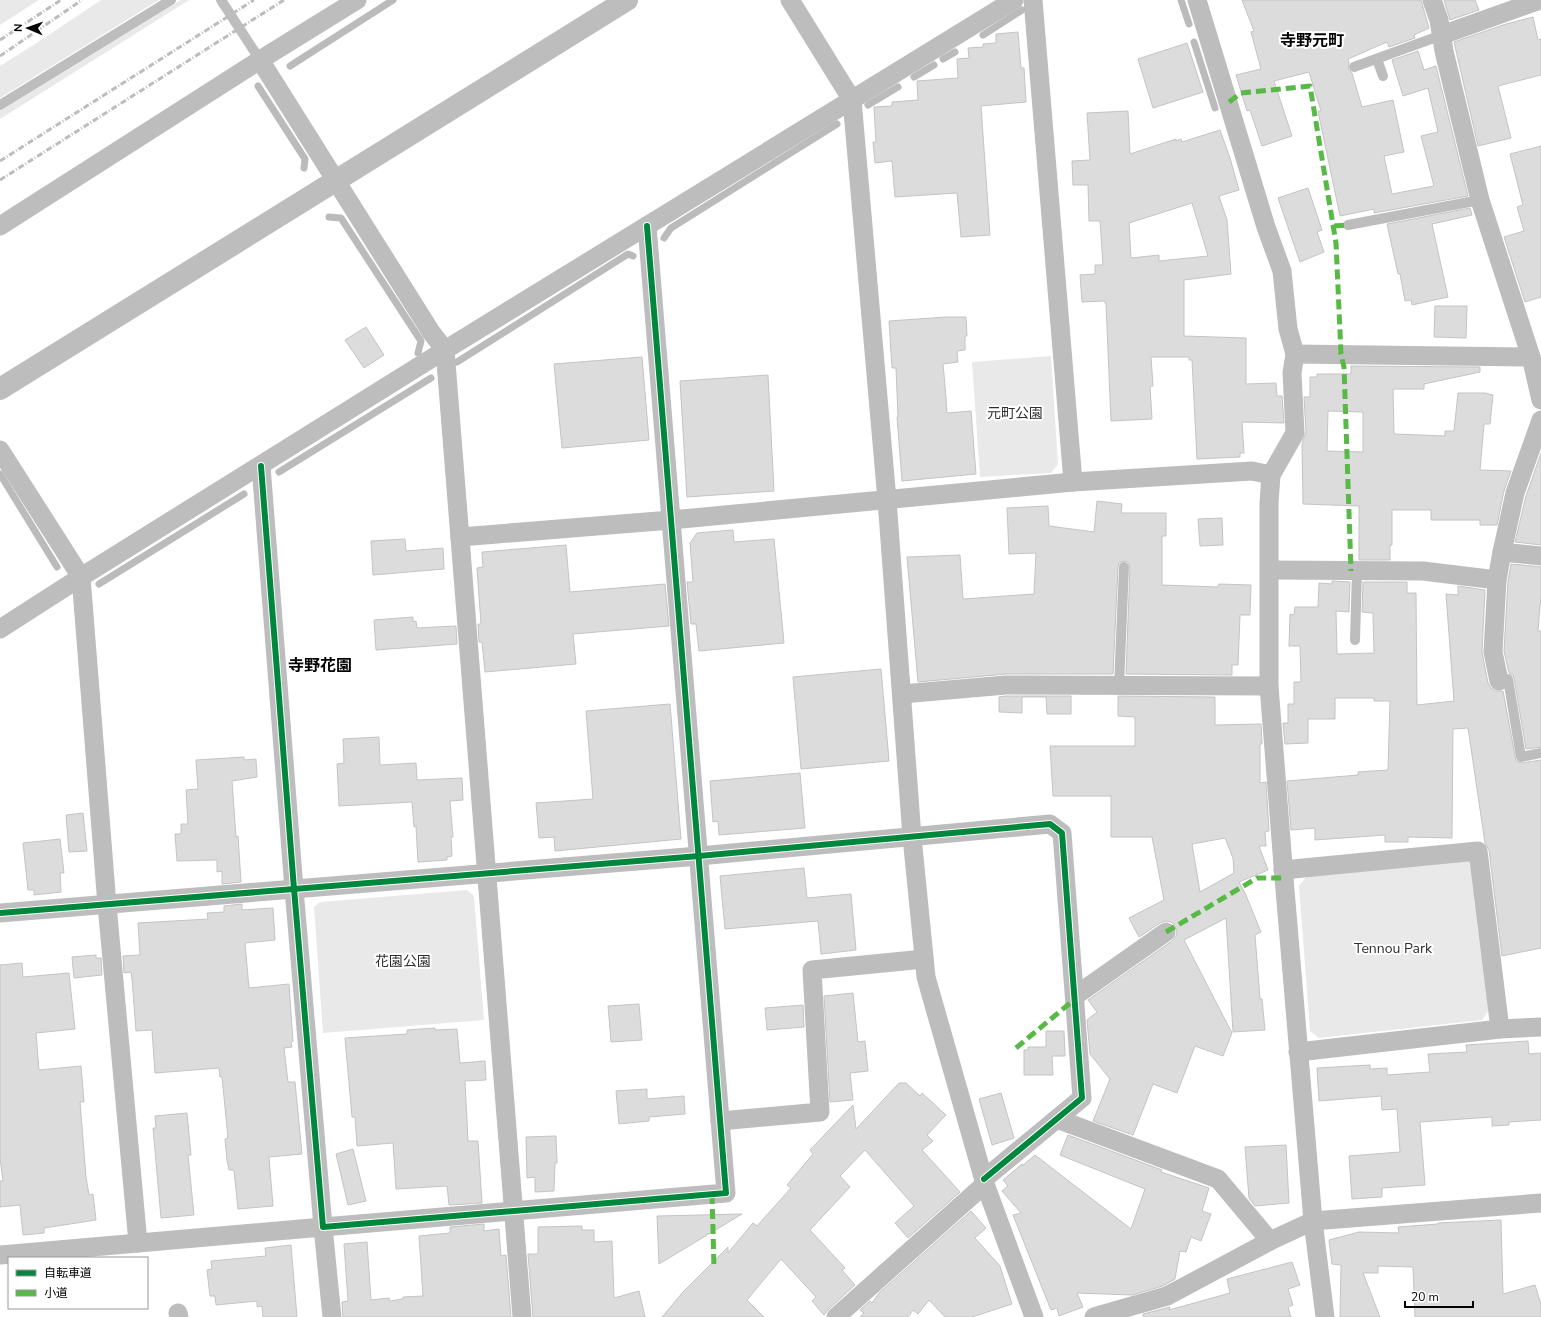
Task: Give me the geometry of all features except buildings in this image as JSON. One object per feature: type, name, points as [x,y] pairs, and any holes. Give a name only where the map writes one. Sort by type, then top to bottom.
[{"type":"street","points":[[0,226],[357,0]]},
{"type":"street","points":[[0,389],[627,0]]},
{"type":"street","points":[[790,0],[852,100],[887,500],[912,837],[926,977],[985,1181],[1034,1317]]},
{"type":"street","points":[[0,629],[445,350],[1014,0]]},
{"type":"street","points":[[1033,0],[1072,482]]},
{"type":"street","points":[[1198,0],[1266,227],[1282,271],[1288,329],[1295,354],[1292,373],[1295,433],[1271,474],[1269,503],[1269,686],[1298,1052],[1313,1221],[1325,1317]]},
{"type":"street","points":[[1432,0],[1439,20],[1444,51],[1480,200],[1531,357],[1541,400]]},
{"type":"street","points":[[1442,35],[1540,0]]},
{"type":"street","points":[[260,60],[337,180],[431,332],[445,350],[522,1317]]},
{"type":"street","points":[[0,1255],[726,1193],[647,226]]},
{"type":"street","points":[[1295,354],[1531,357]]},
{"type":"street","points":[[1499,681],[1493,652],[1496,580],[1515,493],[1541,420]]},
{"type":"street","points":[[0,450],[81,578],[107,905],[138,1243]]},
{"type":"street","points":[[261,466],[294,889],[332,1317]]},
{"type":"street","points":[[460,537],[671,520],[1072,482],[1252,471],[1271,474]]},
{"type":"street","points":[[1502,552],[1541,556]]},
{"type":"street","points":[[1270,570],[1423,571],[1496,580]]},
{"type":"street","points":[[902,694],[1006,686],[1269,686]]},
{"type":"street","points":[[0,913],[699,856],[1050,824],[1062,834],[1082,1098],[985,1181],[836,1317]]},
{"type":"street","points":[[1283,870],[1478,851],[1500,1029]]},
{"type":"street","points":[[1075,996],[1166,932]]},
{"type":"street","points":[[720,1121],[820,1112],[812,970],[924,959]]},
{"type":"street","points":[[1298,1052],[1500,1029],[1541,1027]]},
{"type":"street","points":[[1058,1119],[1218,1179],[1270,1241]]},
{"type":"street","points":[[1094,1317],[1167,1296],[1270,1241],[1313,1221],[1541,1203]]},
{"type":"lane","points":[[0,106],[171,0]]},
{"type":"lane","points":[[221,0],[260,60]]},
{"type":"lane","points":[[1354,67],[1442,35]]},
{"type":"lane","points":[[1377,59],[1383,76]]},
{"type":"lane","points":[[1348,225],[1480,200]]},
{"type":"lane","points":[[1119,686],[1124,567]]},
{"type":"lane","points":[[1355,640],[1357,571]]},
{"type":"lane","points":[[1499,681],[1508,679],[1520,757],[1541,753]]},
{"type":"green space","points":[[0,0],[39,0],[0,25]]},
{"type":"green space","points":[[101,0],[159,0],[0,98],[0,66]]},
{"type":"green space","points":[[181,0],[189,0],[0,119],[0,111]]},
{"type":"green space","name":"元町公園","points":[[1051,356],[1058,464],[1051,473],[980,477],[972,362]]},
{"type":"green space","name":"Tennou Park","points":[[1466,858],[1474,866],[1489,1010],[1482,1020],[1319,1038],[1310,1031],[1299,886],[1307,876]]},
{"type":"green space","name":"花園公園","points":[[467,890],[474,896],[484,1020],[323,1033],[314,907],[320,902]]},
{"type":"waterway","points":[[290,66],[393,0]]},
{"type":"waterway","points":[[1181,0],[1189,24]]},
{"type":"waterway","points":[[983,35],[1022,10]]},
{"type":"waterway","points":[[1194,42],[1215,108]]},
{"type":"waterway","points":[[943,59],[955,52]]},
{"type":"waterway","points":[[914,77],[934,65]]},
{"type":"waterway","points":[[258,86],[305,159],[304,168]]},
{"type":"waterway","points":[[868,105],[898,87]]},
{"type":"waterway","points":[[664,238],[671,228],[837,124]]},
{"type":"waterway","points":[[329,217],[341,218],[421,341],[418,353]]},
{"type":"waterway","points":[[457,362],[628,254],[633,256]]},
{"type":"waterway","points":[[279,472],[431,378]]},
{"type":"waterway","points":[[0,474],[57,567]]},
{"type":"waterway","points":[[99,584],[244,494]]},
{"type":"railway","points":[[0,40],[61,0]]},
{"type":"railway","points":[[0,56],[82,0]]},
{"type":"railway","points":[[0,161],[254,0]]},
{"type":"railway","points":[[0,180],[284,0]]},
{"type":"marked path","points":[[1229,102],[1241,93],[1310,86],[1336,243],[1341,354],[1344,367],[1351,571]]},
{"type":"marked path","points":[[1334,226],[1348,225]]},
{"type":"marked path","points":[[1166,932],[1257,878],[1284,878]]},
{"type":"marked path","points":[[1016,1048],[1075,999]]},
{"type":"marked path","points":[[712,1194],[714,1268]]},
{"type":"cycle path","points":[[261,466],[294,889],[323,1227],[726,1193],[647,226]]},
{"type":"cycle path","points":[[0,913],[699,856],[1050,824],[1062,833],[1082,1098],[984,1179]]},
{"type":"district","name":"寺野元町","points":[[1312,40]]},
{"type":"district","name":"寺野花園","points":[[320,665]]}]
